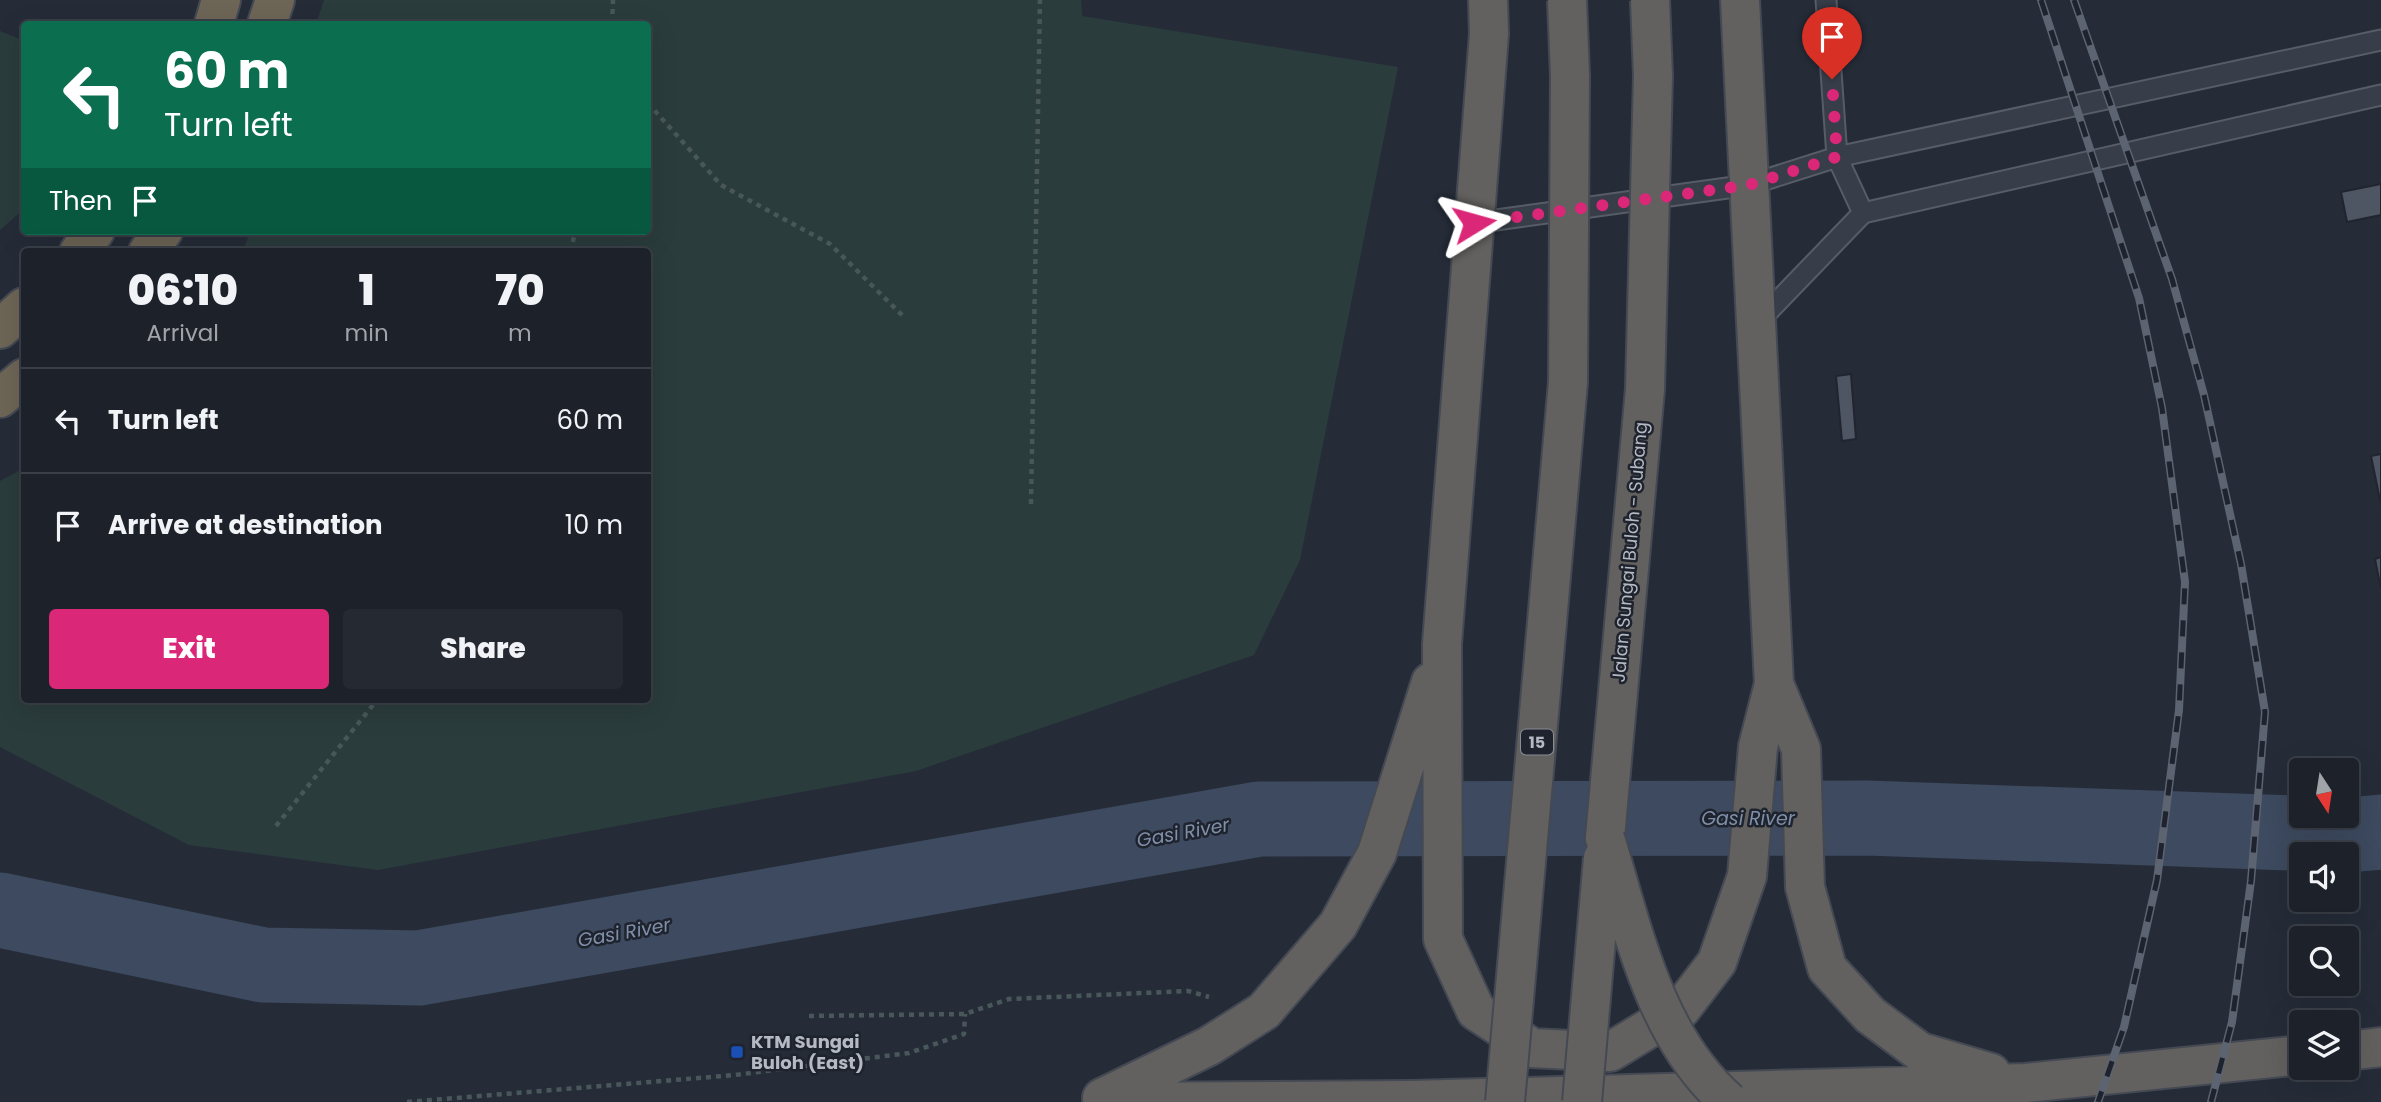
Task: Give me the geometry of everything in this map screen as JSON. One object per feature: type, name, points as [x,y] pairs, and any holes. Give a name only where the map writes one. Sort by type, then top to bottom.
[{"type":"highway","points":[[215,21],[221,0]]},
{"type":"highway","points":[[268,21],[275,0]]},
{"type":"highway","points":[[1488,0],[1489,34],[1442,645],[1443,939],[1476,1011],[1532,1048],[1610,1052],[1681,1009],[1717,962],[1747,876],[1758,747],[1774,684],[1740,0]]},
{"type":"highway","name":"15","points":[[1506,1102],[1568,382],[1570,76],[1567,0]]},
{"type":"highway","name":"Jalan Sungai Buloh - Subang","points":[[1582,1102],[1645,389],[1653,76],[1650,0]]},
{"type":"highway","points":[[0,329],[21,310]]},
{"type":"highway","points":[[0,398],[21,381]]},
{"type":"highway","points":[[1094,1102],[1209,1046],[1264,1011],[1338,925],[1377,853],[1442,645]]},
{"type":"highway","points":[[1774,684],[1801,749],[1805,887],[1827,968],[1870,1015],[1920,1052],[2026,1083]]},
{"type":"highway","points":[[1605,838],[1651,982],[1679,1042],[1717,1091],[1729,1102]]},
{"type":"highway","points":[[2359,1050],[2381,1047]]},
{"type":"highway","points":[[1112,1102],[1412,1100],[2026,1083],[2289,1056]]},
{"type":"lane","points":[[1826,0],[1837,157],[1863,213]]},
{"type":"lane","points":[[1474,223],[1749,185],[1837,157],[2381,40]]},
{"type":"lane","points":[[1756,325],[1863,213],[2381,95]]},
{"type":"path","points":[[612,21],[613,0]]},
{"type":"path","points":[[1031,504],[1040,0]]},
{"type":"path","points":[[651,106],[721,185],[830,244],[905,318]]},
{"type":"path","points":[[276,826],[375,703]]},
{"type":"path","points":[[809,1016],[965,1014],[1009,999],[1188,991],[1264,1011]]},
{"type":"path","points":[[407,1102],[735,1075],[909,1053],[964,1034],[965,1014]]},
{"type":"shaded area","points":[[324,0],[1081,0],[1082,16],[1398,67],[1300,560],[1254,655],[916,771],[378,870],[189,845],[0,747],[0,481],[21,470],[21,703],[651,703],[651,248],[244,248],[249,235],[651,235],[651,21],[317,21]]},
{"type":"shaded area","points":[[0,31],[21,40],[21,212],[0,230]]},
{"type":"building","points":[[2381,184],[2381,215],[2347,222],[2341,192]]},
{"type":"building","points":[[1851,374],[1856,439],[1842,441],[1836,376]]},
{"type":"building","points":[[2381,454],[2381,505],[2371,456]]},
{"type":"building","points":[[2381,557],[2381,589],[2375,559]]},
{"type":"waterway","name":"Gasi River","points":[[0,910],[263,965],[419,968],[1259,819],[1867,818],[2348,835],[2381,832]]},
{"type":"waterway","name":"Gasi River","points":[[0,913],[9,913]]},
{"type":"railway","points":[[2041,0],[2139,298],[2162,408],[2185,582],[2179,710],[2157,880],[2124,1027],[2098,1102]]},
{"type":"railway","points":[[2074,0],[2172,279],[2204,395],[2241,564],[2265,712],[2251,881],[2232,1022],[2211,1102]]},
{"type":"place","name":"KTM Sungai Buloh (East)","points":[[737,1052]]},
{"type":"route","points":[[1474,223],[1749,185],[1837,157],[1832,79]]}]
